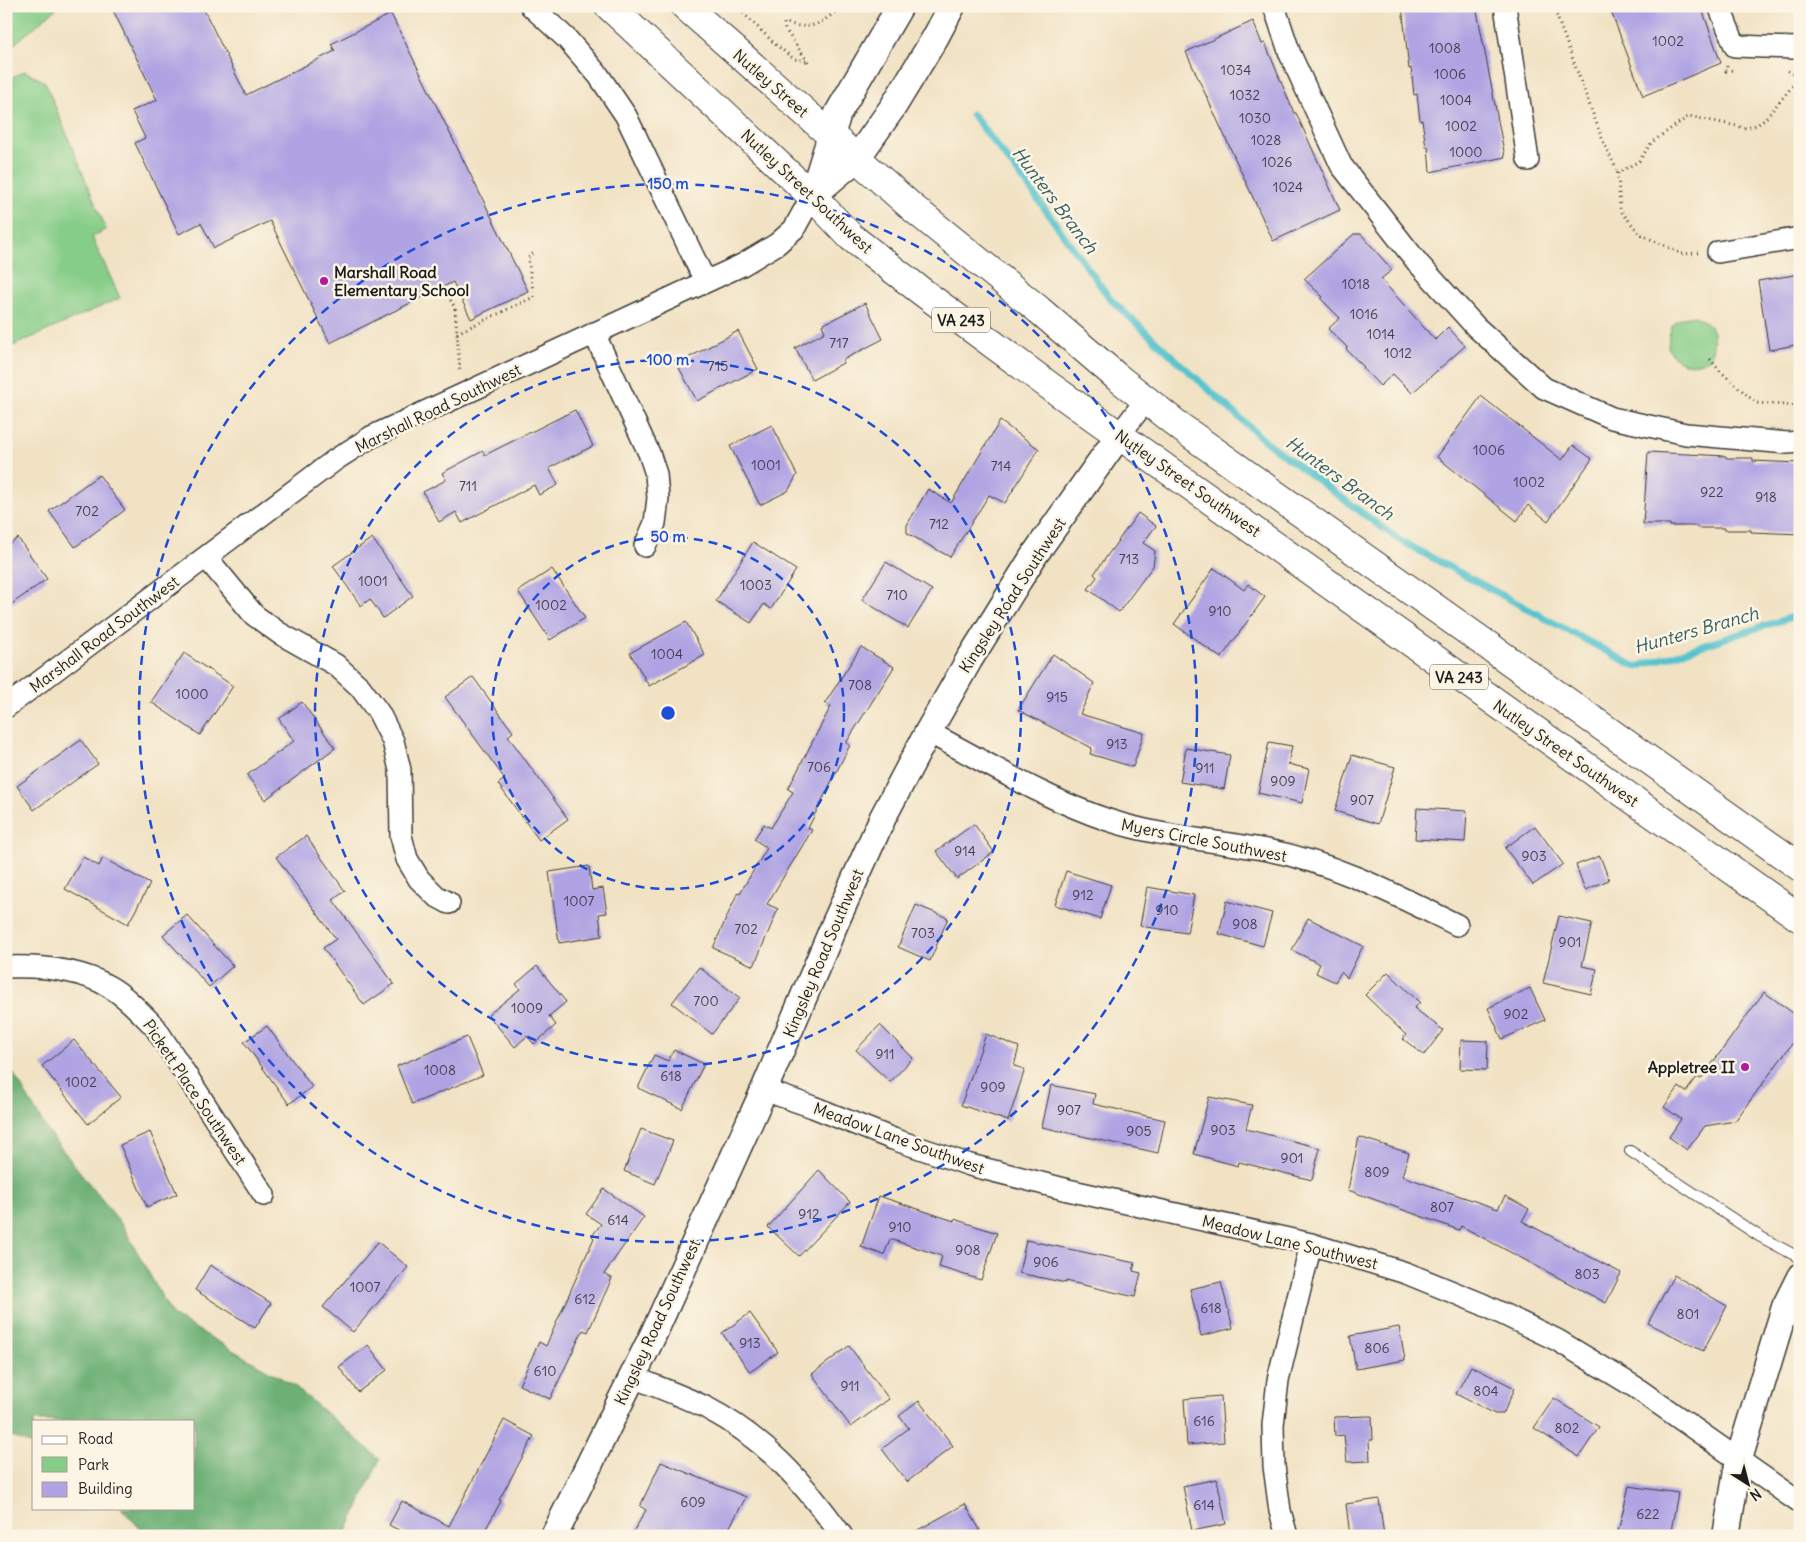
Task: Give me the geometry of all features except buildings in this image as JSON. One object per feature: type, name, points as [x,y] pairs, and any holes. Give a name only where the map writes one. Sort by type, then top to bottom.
[{"type":"main road","name":"Nutley Street Southwest","points":[[609,6],[874,255],[1044,381],[1800,918]]},
{"type":"main road","name":"Nutley Street","points":[[686,6],[857,158]]},
{"type":"main road","name":"VA 243","points":[[857,158],[914,209],[1183,429],[1800,867]]},
{"type":"street","points":[[531,6],[567,39],[599,76],[626,116],[705,281]]},
{"type":"street","points":[[812,196],[838,113],[900,6]]},
{"type":"street","points":[[812,196],[857,158],[894,107],[952,6]]},
{"type":"street","points":[[1274,6],[1290,54],[1341,165],[1417,262],[1476,327],[1544,388],[1612,418],[1686,434],[1787,444],[1800,442]]},
{"type":"street","points":[[1505,6],[1528,160]]},
{"type":"street","points":[[1719,6],[1735,46],[1796,48],[1800,46]]},
{"type":"street","name":"Marshall Road Southwest","points":[[6,706],[336,460],[371,437],[742,264],[777,244],[794,229],[812,196]]},
{"type":"street","points":[[1718,252],[1800,238]]},
{"type":"street","points":[[594,333],[649,453],[656,474],[658,498],[655,523],[645,546]]},
{"type":"street","name":"Kingsley Road Southwest","points":[[554,1536],[633,1376],[764,1090],[836,920],[883,818],[928,732],[969,660],[1035,554],[1146,400]]},
{"type":"street","points":[[206,557],[254,615],[279,634],[336,666],[360,687],[379,713],[393,741],[400,770],[401,836],[407,859],[419,879],[436,896],[449,904]]},
{"type":"street","name":"Myers Circle Southwest","points":[[928,732],[1062,802],[1108,820],[1162,834],[1269,851],[1329,868],[1383,888],[1457,925]]},
{"type":"street","name":"Pickett Place Southwest","points":[[6,968],[44,967],[76,974],[108,986],[133,1004],[155,1028],[264,1195]]},
{"type":"street","name":"Meadow Lane Southwest","points":[[764,1090],[813,1107],[893,1139],[970,1165],[1068,1190],[1310,1244],[1406,1273],[1482,1304],[1557,1340],[1635,1387],[1800,1503]]},
{"type":"street","points":[[1287,1536],[1280,1511],[1274,1466],[1273,1424],[1278,1380],[1310,1244]]},
{"type":"street","points":[[1726,1536],[1738,1459],[1785,1307],[1800,1277]]},
{"type":"street","points":[[633,1376],[707,1408],[744,1431],[784,1464],[816,1499],[842,1536]]},
{"type":"lane","points":[[1630,1151],[1759,1236],[1800,1258]]},
{"type":"path","points":[[736,6],[794,59],[808,62],[785,28],[784,23],[814,26],[841,6]]},
{"type":"path","points":[[1553,6],[1603,141],[1618,174],[1620,210],[1640,234],[1682,254],[1718,252]]},
{"type":"path","points":[[1618,174],[1639,161],[1652,142],[1689,116],[1746,128],[1757,125],[1766,118],[1800,77]]},
{"type":"path","points":[[457,334],[534,297],[528,258],[535,252]]},
{"type":"path","points":[[443,287],[455,308],[460,372]]},
{"type":"path","points":[[1710,360],[1756,403],[1800,406]]},
{"type":"green space","points":[[6,6],[57,6],[58,7],[6,51]]},
{"type":"green space","points":[[25,71],[45,82],[106,229],[92,237],[120,298],[6,349],[6,80]]},
{"type":"green space","points":[[1695,316],[1711,328],[1713,337],[1711,357],[1695,364],[1679,361],[1668,348],[1669,334],[1673,325],[1681,319]]},
{"type":"green space","points":[[6,1061],[49,1133],[123,1226],[172,1315],[293,1385],[380,1459],[345,1536],[147,1536],[123,1510],[195,1510],[195,1420],[32,1420],[32,1445],[6,1434]]},
{"type":"waterway","name":"Hunters Branch","points":[[972,114],[1023,179],[1111,300],[1266,442],[1399,540],[1636,667],[1792,617],[1800,618]]},
{"type":"place","name":"Marshall Road Elementary School","points":[[324,281]]},
{"type":"place","name":"Appletree II","points":[[1745,1067]]}]
